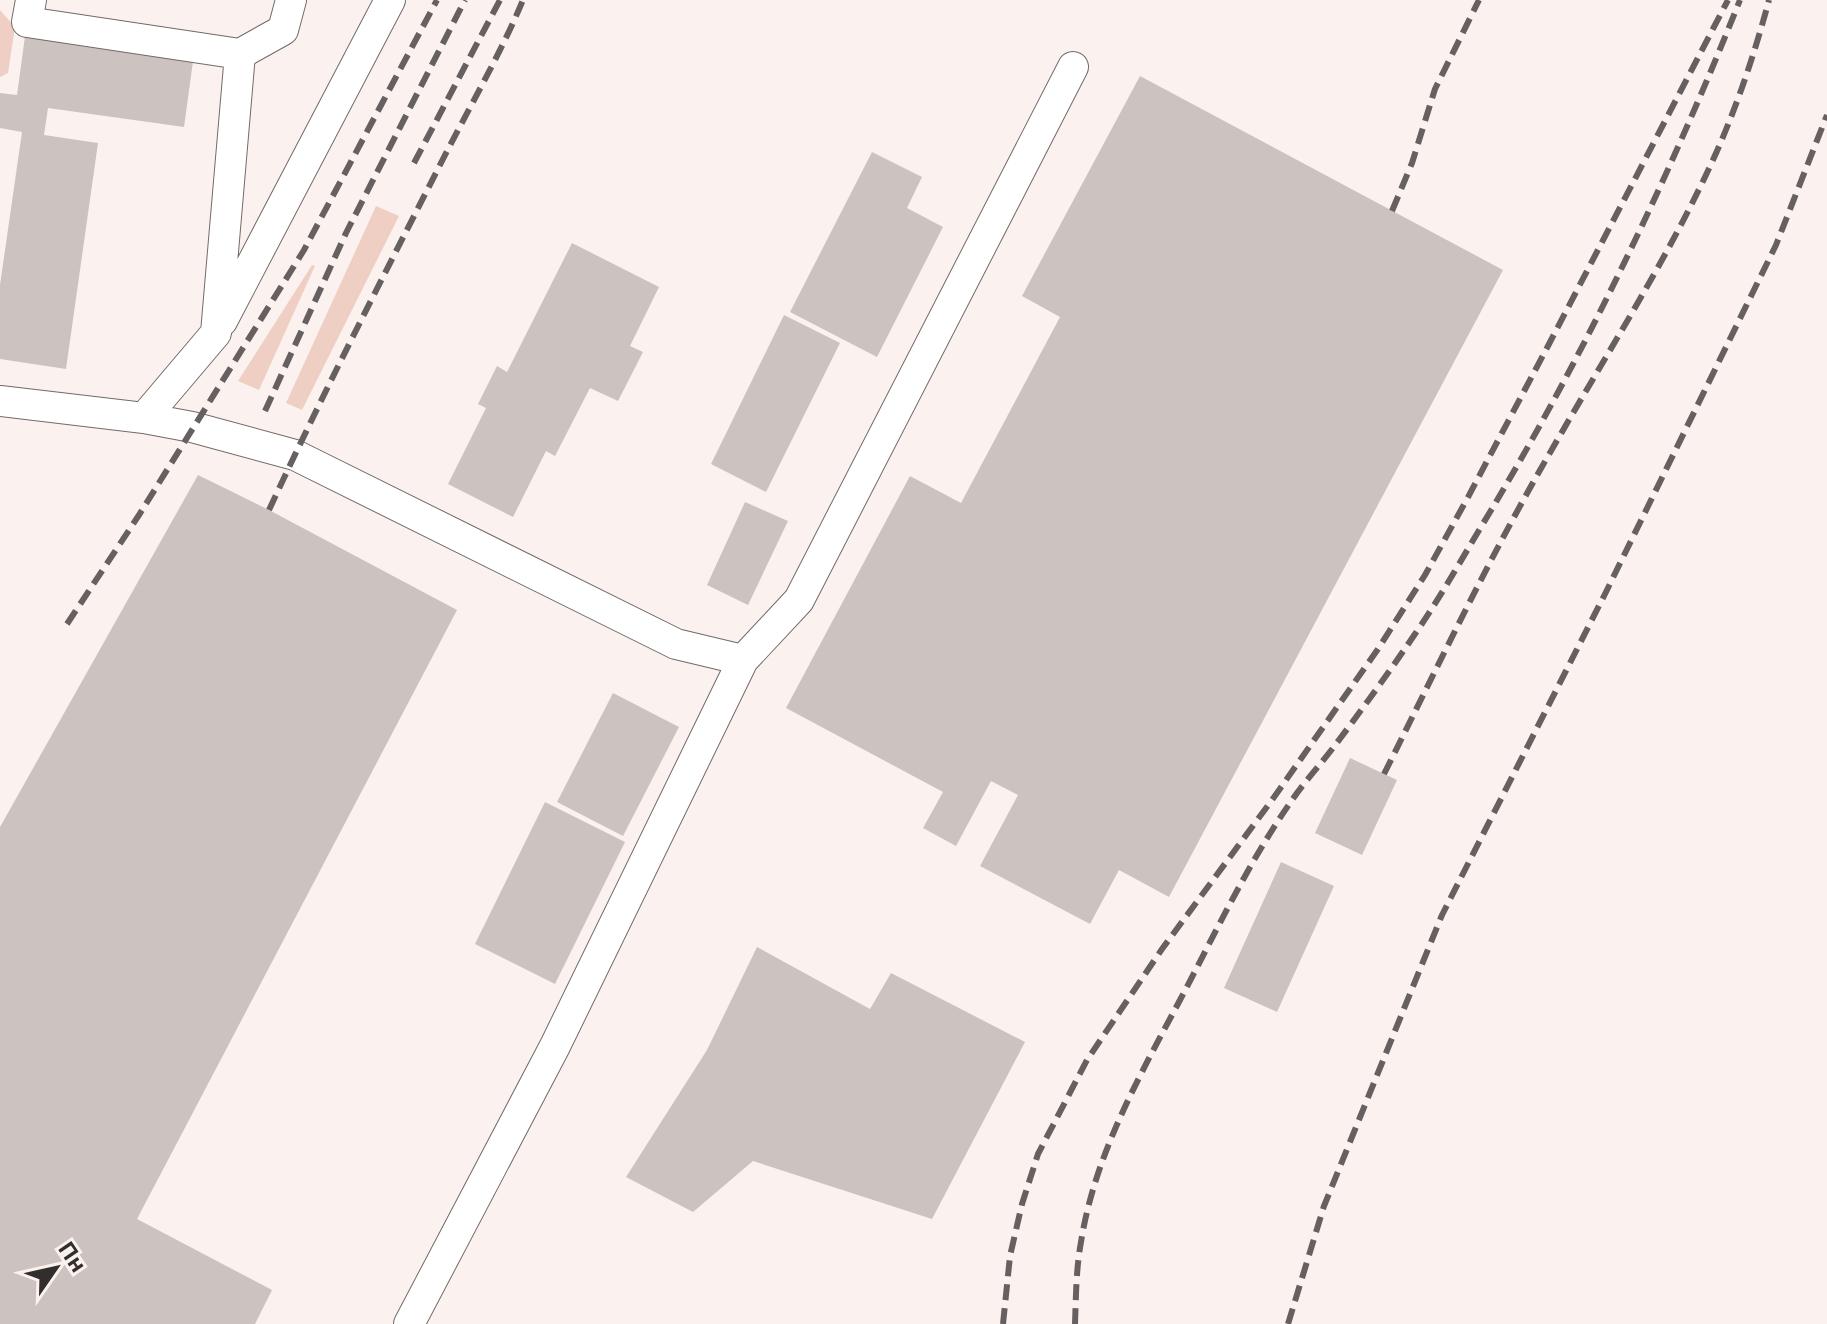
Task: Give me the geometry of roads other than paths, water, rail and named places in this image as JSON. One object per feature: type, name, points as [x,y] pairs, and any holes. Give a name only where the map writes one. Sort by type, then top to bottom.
[{"type":"lane","points":[[31,0],[27,22],[240,54],[283,30],[291,0]]},
{"type":"lane","points":[[144,418],[216,333],[390,0]]},
{"type":"lane","points":[[216,333],[240,54]]},
{"type":"lane","points":[[409,1324],[555,1046],[743,660],[799,600],[1073,67]]},
{"type":"lane","points":[[0,401],[144,418],[192,427],[295,455],[676,644],[743,660]]},
{"type":"railway","points":[[67,624],[139,515],[304,250],[437,0]]},
{"type":"railway","points":[[265,411],[346,233],[465,0]]},
{"type":"railway","points":[[414,163],[500,0]]},
{"type":"railway","points":[[269,510],[354,333],[495,61],[523,0]]},
{"type":"railway","points":[[1392,211],[1412,163],[1435,89],[1479,0]]},
{"type":"railway","points":[[1003,1324],[1010,1256],[1022,1204],[1038,1154],[1087,1060],[1162,949],[1378,649],[1425,575],[1728,0]]},
{"type":"railway","points":[[1075,1324],[1078,1262],[1088,1209],[1108,1147],[1134,1087],[1274,827],[1425,619],[1526,451],[1593,325],[1656,196],[1740,0]]},
{"type":"railway","points":[[1384,774],[1507,531],[1688,212],[1733,112],[1769,0]]},
{"type":"railway","points":[[1288,1324],[1324,1206],[1442,915],[1605,594],[1776,245],[1827,115]]}]
